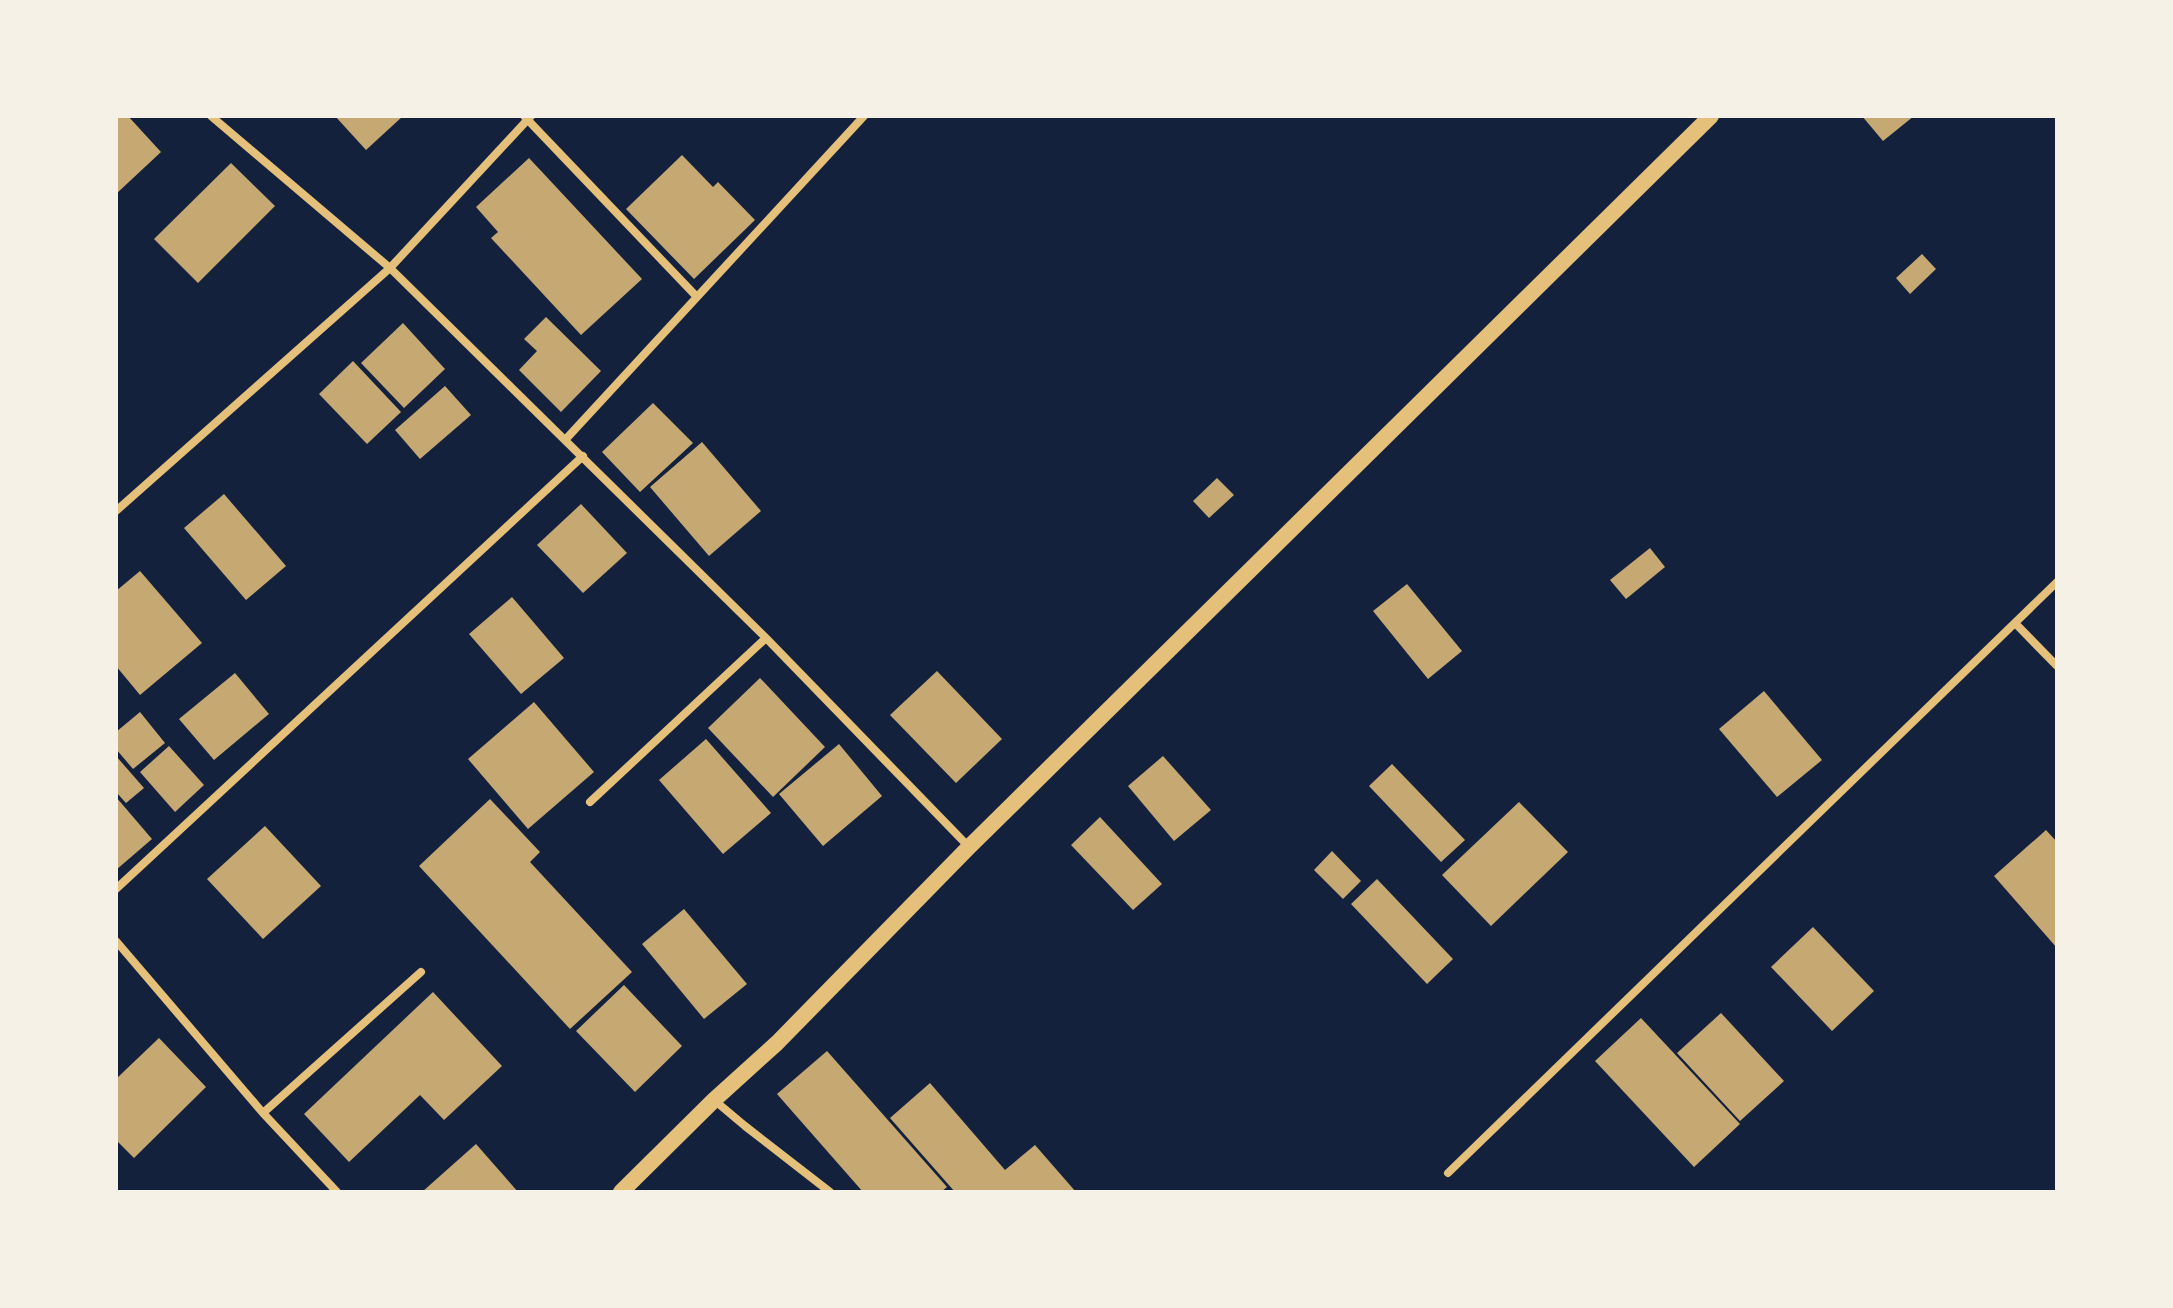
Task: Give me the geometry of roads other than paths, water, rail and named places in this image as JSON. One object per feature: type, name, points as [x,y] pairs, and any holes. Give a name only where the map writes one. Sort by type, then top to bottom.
[{"type":"main road","points":[[621,1192],[777,1043],[969,847],[1711,116]]},
{"type":"street","points":[[211,116],[390,268],[766,638],[969,847]]},
{"type":"street","points":[[566,439],[864,116]]},
{"type":"street","points":[[116,511],[390,268],[528,117],[697,297]]},
{"type":"street","points":[[116,889],[583,456]]},
{"type":"street","points":[[1448,1173],[2057,582]]},
{"type":"street","points":[[2015,623],[2057,666]]},
{"type":"street","points":[[590,802],[766,638]]},
{"type":"street","points":[[116,941],[263,1113],[337,1192]]},
{"type":"street","points":[[263,1113],[421,972]]},
{"type":"street","points":[[714,1100],[830,1192]]}]
